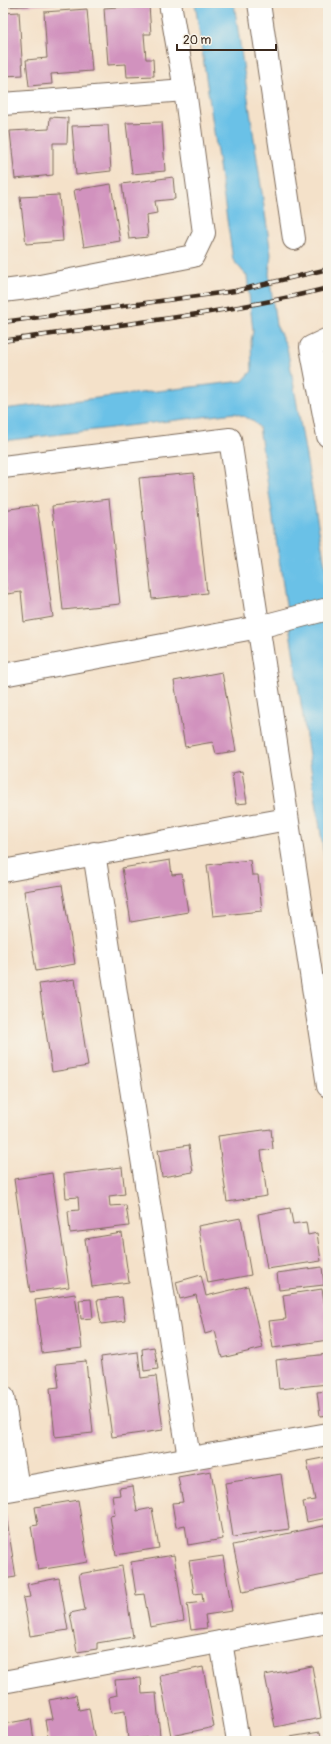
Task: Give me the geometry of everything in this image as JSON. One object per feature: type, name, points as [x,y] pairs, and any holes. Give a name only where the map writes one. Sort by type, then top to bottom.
[{"type":"street","points":[[3,292],[36,287],[193,256],[204,233],[185,90],[170,3]]},
{"type":"street","points":[[260,3],[294,239]]},
{"type":"street","points":[[3,104],[185,90]]},
{"type":"street","points":[[328,339],[311,347],[325,403],[328,436]]},
{"type":"street","points":[[3,467],[230,439],[287,819],[322,1012],[328,1086]]},
{"type":"street","points":[[3,675],[259,627],[328,609]]},
{"type":"street","points":[[3,871],[94,853],[287,819]]},
{"type":"street","points":[[94,853],[189,1458]]},
{"type":"street","points":[[3,1397],[10,1490],[328,1434]]},
{"type":"street","points":[[3,1682],[328,1622]]},
{"type":"street","points":[[221,1642],[238,1741]]},
{"type":"water","points":[[195,3],[234,3],[271,254],[269,274],[276,325],[287,347],[328,582],[328,881],[259,427],[252,420],[235,413],[3,441],[3,409],[243,381],[252,371],[251,341],[253,331],[247,276],[233,260]]},
{"type":"building","points":[[3,3],[57,3],[57,4],[3,7]]},
{"type":"building","points":[[149,5],[151,34],[144,34],[146,59],[153,59],[154,76],[127,77],[126,64],[108,65],[104,8]]},
{"type":"building","points":[[87,9],[92,71],[51,74],[52,84],[29,86],[26,60],[47,58],[44,12]]},
{"type":"building","points":[[19,12],[23,75],[3,76],[3,13]]},
{"type":"building","points":[[50,117],[68,118],[67,143],[53,143],[53,175],[15,179],[10,131],[49,129]]},
{"type":"building","points":[[162,122],[165,171],[132,174],[126,123]]},
{"type":"building","points":[[108,125],[111,171],[76,175],[72,126]]},
{"type":"building","points":[[173,177],[175,199],[155,201],[157,213],[146,215],[148,237],[129,239],[122,184]]},
{"type":"building","points":[[111,184],[120,241],[84,247],[74,190]]},
{"type":"building","points":[[59,195],[63,241],[26,244],[20,197]]},
{"type":"building","points":[[194,473],[207,593],[152,599],[139,478]]},
{"type":"building","points":[[109,499],[120,604],[63,610],[52,506]]},
{"type":"building","points":[[37,505],[53,617],[24,622],[21,592],[7,594],[3,569],[3,510]]},
{"type":"building","points":[[222,672],[236,751],[216,754],[213,742],[185,747],[174,681]]},
{"type":"building","points":[[242,771],[247,803],[236,804],[232,773]]},
{"type":"building","points":[[170,860],[172,875],[182,874],[188,912],[131,922],[122,868]]},
{"type":"building","points":[[250,860],[252,875],[258,875],[262,911],[213,916],[207,865]]},
{"type":"building","points":[[62,885],[75,964],[36,971],[24,891]]},
{"type":"building","points":[[75,979],[88,1066],[52,1072],[39,984]]},
{"type":"building","points":[[271,1129],[273,1149],[261,1151],[267,1196],[227,1202],[218,1136]]},
{"type":"building","points":[[189,1145],[193,1172],[162,1177],[158,1150]]},
{"type":"building","points":[[122,1167],[125,1194],[109,1196],[110,1206],[126,1205],[129,1226],[70,1233],[68,1211],[79,1210],[78,1197],[66,1198],[64,1174]]},
{"type":"building","points":[[52,1173],[69,1287],[30,1292],[14,1179]]},
{"type":"building","points":[[290,1208],[293,1224],[306,1222],[308,1235],[317,1233],[321,1261],[267,1269],[258,1214]]},
{"type":"building","points":[[241,1218],[251,1275],[208,1283],[198,1226]]},
{"type":"building","points":[[122,1233],[129,1282],[92,1287],[85,1239]]},
{"type":"building","points":[[322,1267],[324,1285],[279,1290],[277,1273]]},
{"type":"building","points":[[201,1275],[206,1296],[248,1286],[263,1348],[222,1358],[215,1331],[205,1334],[196,1295],[180,1299],[176,1282]]},
{"type":"building","points":[[322,1289],[328,1324],[328,1340],[273,1348],[269,1321],[286,1319],[283,1295]]},
{"type":"building","points":[[75,1294],[82,1348],[42,1353],[35,1300]]},
{"type":"building","points":[[122,1297],[125,1321],[101,1324],[97,1300]]},
{"type":"building","points":[[91,1299],[93,1318],[81,1319],[79,1300]]},
{"type":"building","points":[[154,1347],[158,1369],[144,1371],[142,1349]]},
{"type":"building","points":[[138,1352],[141,1378],[156,1376],[163,1430],[112,1437],[101,1357]]},
{"type":"building","points":[[328,1354],[328,1384],[279,1389],[276,1360]]},
{"type":"building","points":[[86,1361],[93,1433],[55,1437],[50,1388],[59,1387],[56,1364]]},
{"type":"building","points":[[328,1391],[328,1415],[320,1416],[317,1392]]},
{"type":"building","points":[[328,1457],[328,1518],[307,1522],[303,1502],[315,1500],[307,1461]]},
{"type":"building","points":[[211,1471],[223,1539],[188,1545],[185,1525],[176,1527],[172,1503],[183,1502],[178,1477]]},
{"type":"building","points":[[281,1474],[289,1529],[233,1537],[225,1483]]},
{"type":"building","points":[[133,1486],[137,1511],[152,1508],[159,1548],[116,1555],[110,1516],[115,1515],[112,1496],[120,1495],[119,1488]]},
{"type":"building","points":[[78,1500],[88,1562],[38,1570],[31,1526],[38,1525],[35,1507]]},
{"type":"building","points":[[3,1515],[6,1515],[16,1577],[3,1579]]},
{"type":"building","points":[[328,1525],[328,1574],[243,1592],[233,1545]]},
{"type":"building","points":[[174,1555],[184,1621],[150,1627],[144,1594],[136,1595],[131,1562]]},
{"type":"building","points":[[223,1556],[232,1611],[205,1615],[207,1628],[191,1630],[187,1604],[203,1602],[202,1593],[194,1594],[189,1561]]},
{"type":"building","points":[[122,1566],[133,1637],[97,1643],[97,1649],[77,1652],[70,1613],[85,1610],[79,1574]]},
{"type":"building","points":[[59,1578],[68,1630],[30,1636],[23,1598],[30,1597],[27,1584]]},
{"type":"building","points":[[312,1666],[321,1718],[275,1727],[265,1675]]},
{"type":"building","points":[[203,1667],[214,1727],[171,1736],[160,1676]]},
{"type":"building","points":[[141,1678],[142,1694],[156,1693],[160,1736],[128,1740],[125,1711],[111,1713],[109,1697],[117,1695],[115,1680]]},
{"type":"building","points":[[76,1695],[79,1710],[89,1708],[95,1741],[49,1741],[45,1720],[53,1719],[49,1700]]},
{"type":"building","points":[[31,1719],[34,1741],[3,1741],[3,1724]]},
{"type":"building","points":[[320,1732],[322,1741],[272,1741],[272,1740]]},
{"type":"railway","points":[[3,322],[235,291],[328,269]]},
{"type":"railway","points":[[3,341],[166,319],[248,305],[328,288]]}]
